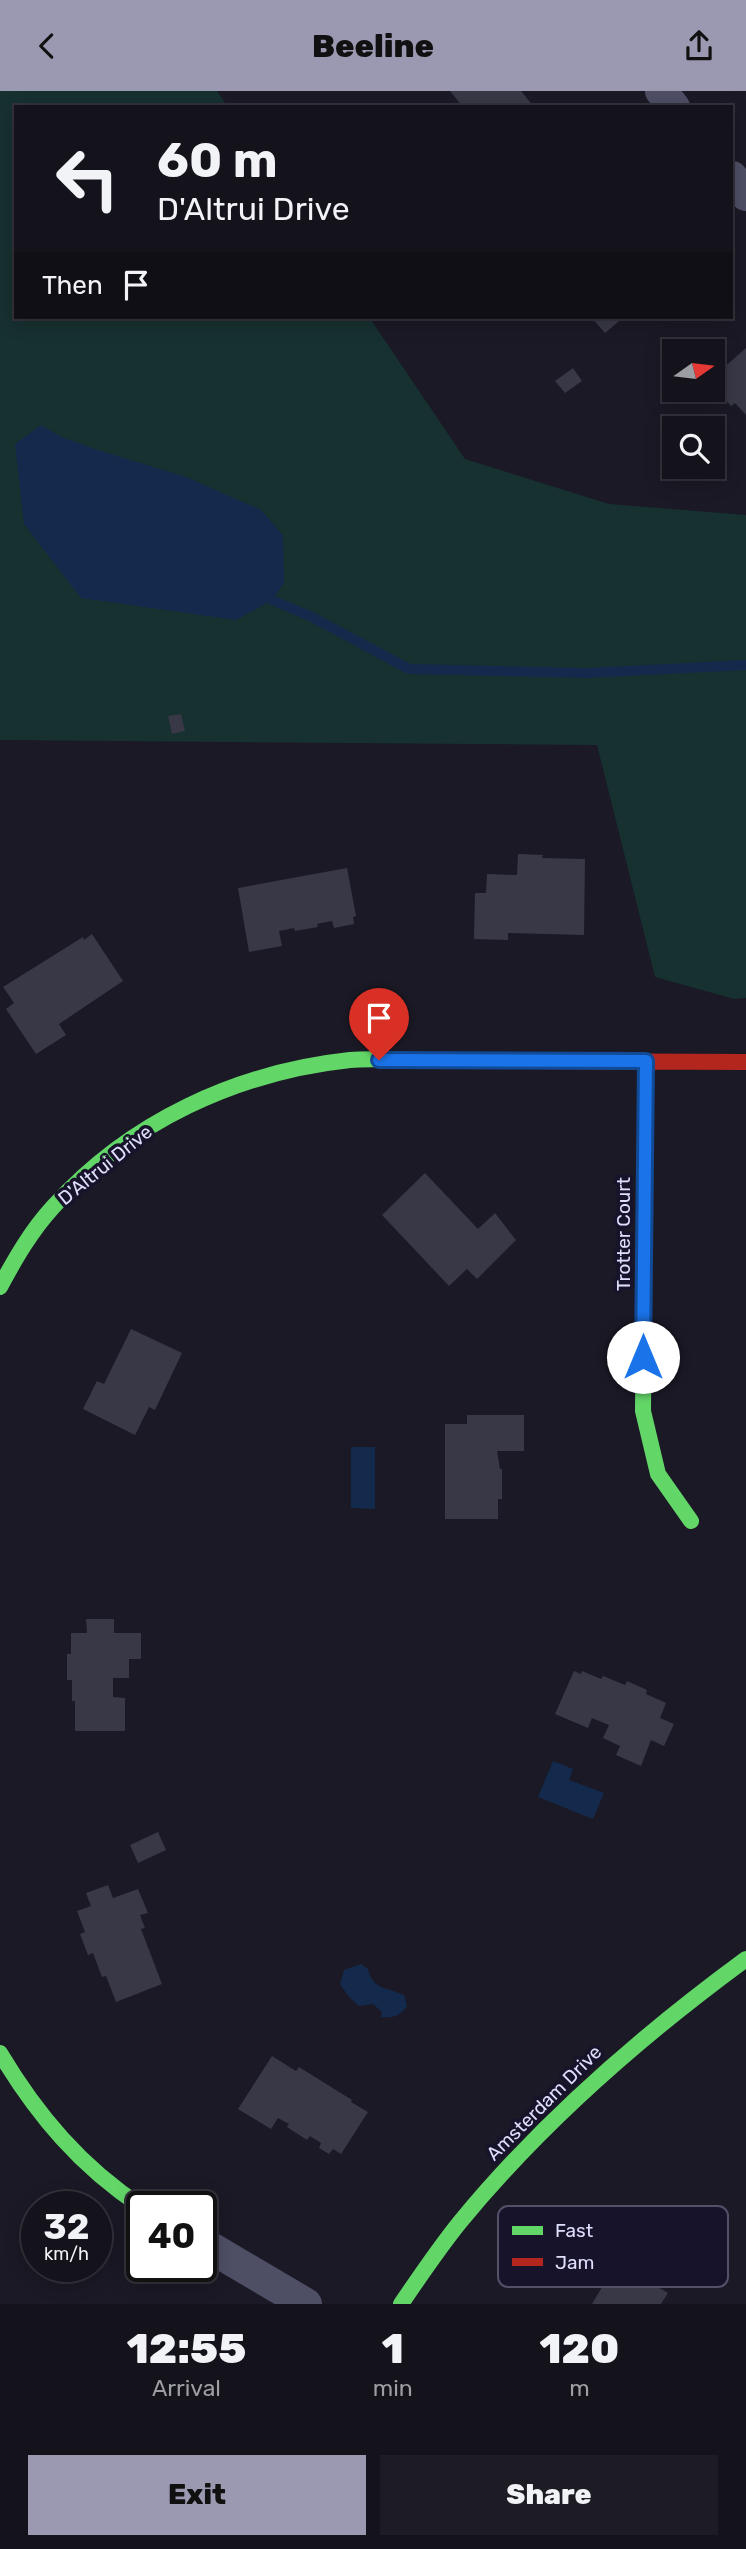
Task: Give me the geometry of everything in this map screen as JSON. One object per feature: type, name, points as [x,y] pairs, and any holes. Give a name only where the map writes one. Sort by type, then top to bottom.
[{"type":"street","points":[[661,91],[672,105]]},
{"type":"street","points":[[733,178],[746,195]]},
{"type":"street","name":"D'Altrui Drive","points":[[0,1287],[14,1260],[52,1208],[95,1168],[144,1130],[201,1099],[257,1078],[353,1060],[746,1062]]},
{"type":"street","name":"Trotter Court","points":[[646,1061],[643,1411],[658,1473],[691,1521]]},
{"type":"street","name":"Amsterdam Drive","points":[[401,2304],[459,2223],[565,2108],[629,2048],[746,1959]]},
{"type":"street","points":[[0,2053],[18,2086],[56,2136],[92,2170],[126,2195]]},
{"type":"street","points":[[217,2251],[306,2304]]},
{"type":"green space","points":[[0,91],[217,91],[227,105],[14,105],[14,319],[370,319],[465,459],[609,504],[746,515],[746,998],[734,999],[655,977],[597,745],[0,740]]},
{"type":"water","points":[[41,425],[62,437],[98,450],[186,477],[261,510],[283,535],[284,583],[272,600],[236,620],[81,598],[24,524],[15,444]]},
{"type":"water","points":[[351,1447],[375,1447],[375,1509],[351,1508]]},
{"type":"water","points":[[553,1761],[573,1769],[569,1780],[604,1793],[593,1819],[538,1797]]},
{"type":"water","points":[[361,1964],[368,1969],[377,1984],[404,1995],[407,2006],[402,2012],[393,2017],[381,2017],[382,2012],[373,2004],[359,2006],[349,1997],[340,1984],[344,1970]]},
{"type":"building","points":[[450,91],[521,91],[532,105],[461,105]]},
{"type":"building","points":[[593,319],[622,319],[605,333]]},
{"type":"building","points":[[746,348],[746,415],[735,403],[731,406],[725,399],[725,367]]},
{"type":"building","points":[[573,368],[582,381],[565,393],[555,381]]},
{"type":"building","points":[[181,714],[185,731],[172,734],[168,716]]},
{"type":"building","points":[[518,854],[543,855],[542,858],[585,859],[584,935],[508,933],[508,940],[474,939],[475,893],[486,893],[487,874],[517,875]]},
{"type":"building","points":[[347,868],[356,916],[353,917],[354,924],[334,928],[332,921],[317,924],[318,927],[279,931],[282,946],[249,952],[238,888]]},
{"type":"building","points":[[92,934],[123,981],[59,1024],[66,1035],[36,1054],[6,1009],[14,1003],[3,987]]},
{"type":"building","points":[[425,1173],[478,1229],[495,1213],[516,1240],[477,1279],[467,1269],[449,1286],[382,1215]]},
{"type":"building","points":[[131,1329],[182,1353],[155,1410],[149,1407],[135,1435],[83,1409],[97,1381],[104,1384]]},
{"type":"building","points":[[467,1415],[524,1415],[524,1451],[497,1451],[502,1469],[502,1499],[498,1499],[498,1519],[445,1519],[445,1424],[467,1424]]},
{"type":"building","points":[[86,1619],[114,1619],[114,1633],[141,1633],[141,1659],[129,1659],[129,1678],[113,1678],[113,1697],[125,1698],[125,1731],[75,1731],[75,1701],[72,1701],[72,1680],[67,1680],[67,1654],[71,1654],[71,1633],[87,1633]]},
{"type":"building","points":[[574,1671],[581,1674],[582,1671],[601,1679],[603,1676],[625,1685],[627,1681],[666,1703],[660,1718],[674,1724],[664,1746],[651,1740],[641,1766],[616,1755],[620,1746],[603,1738],[609,1725],[592,1718],[588,1728],[555,1714]]},
{"type":"building","points":[[158,1832],[166,1850],[138,1863],[130,1845]]},
{"type":"building","points":[[108,1885],[113,1898],[138,1889],[148,1913],[140,1915],[145,1928],[141,1929],[162,1984],[116,2002],[93,1953],[88,1955],[80,1934],[85,1932],[77,1911],[91,1906],[86,1893]]},
{"type":"building","points":[[272,2056],[296,2071],[299,2067],[368,2112],[341,2154],[333,2149],[329,2154],[319,2148],[321,2143],[310,2136],[307,2140],[278,2118],[271,2129],[238,2109]]},
{"type":"building","points":[[602,2287],[658,2287],[668,2293],[661,2304],[592,2304]]},
{"type":"waterway","points":[[272,600],[312,617],[409,669],[587,673],[746,665]]},
{"type":"traffic: fast","points":[[0,1287],[38,1226],[83,1177],[151,1126],[226,1089],[308,1066],[350,1060],[530,1061]]},
{"type":"traffic: fast","points":[[644,1290],[643,1411],[658,1474],[691,1521]]},
{"type":"traffic: fast","points":[[401,2304],[460,2222],[525,2149],[631,2049],[746,1959]]},
{"type":"traffic: fast","points":[[0,2053],[29,2098],[62,2138],[99,2175],[126,2195]]},
{"type":"traffic: jam","points":[[530,1061],[746,1062]]},
{"type":"traffic: jam","points":[[644,1290],[646,1061]]},
{"type":"route","points":[[379,1060],[646,1061],[643,1357]]}]
